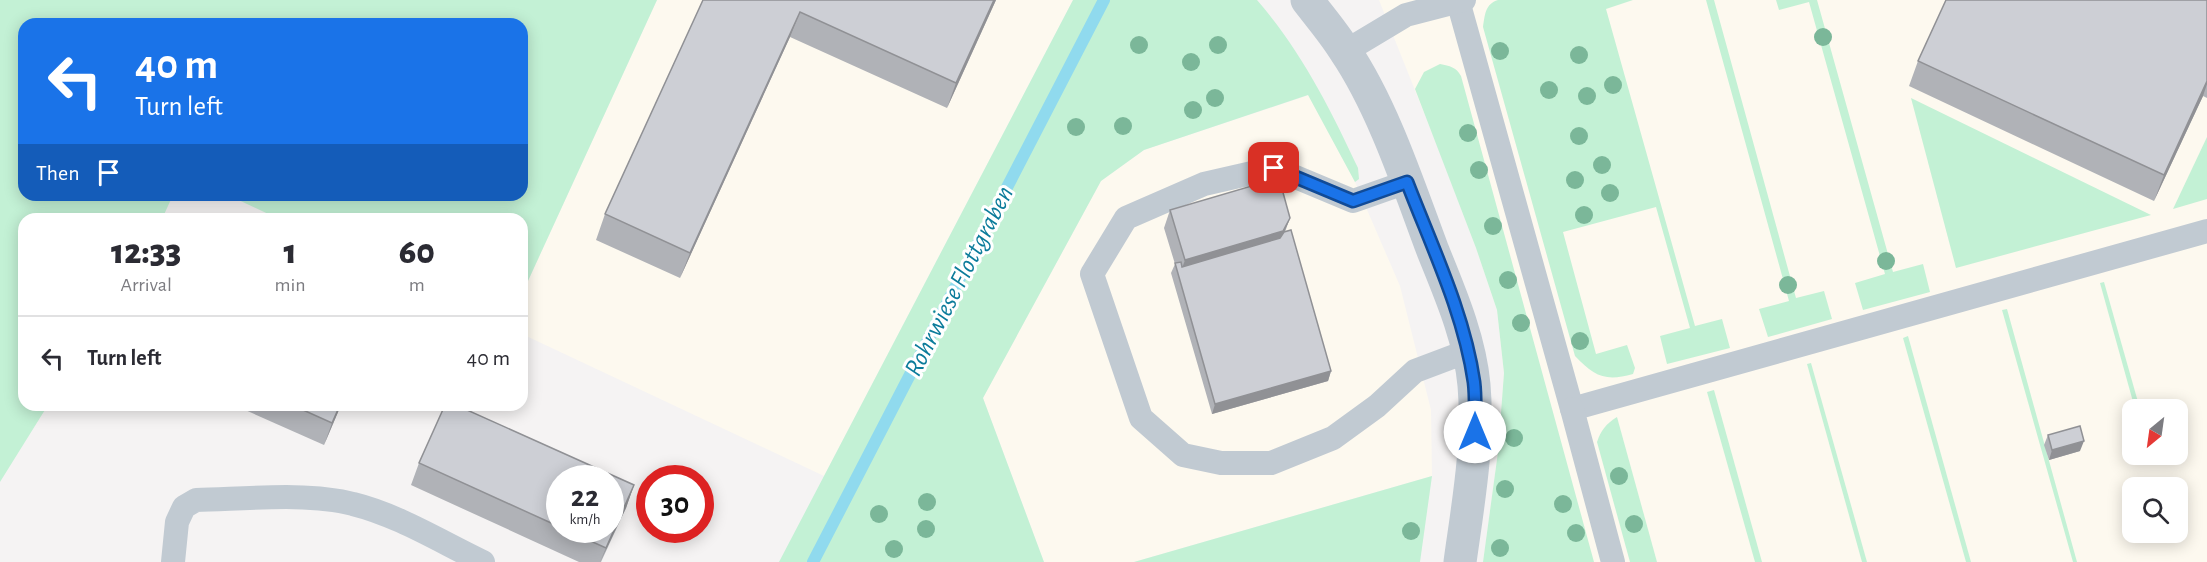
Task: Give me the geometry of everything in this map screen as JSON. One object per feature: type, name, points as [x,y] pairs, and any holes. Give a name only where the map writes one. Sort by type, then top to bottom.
[{"type":"street","points":[[1307,0],[1346,51],[1372,101],[1407,182],[1452,298],[1468,351],[1474,384],[1475,451],[1460,562]]},
{"type":"lane","points":[[1346,51],[1406,15],[1461,1],[1613,562]]},
{"type":"lane","points":[[1407,182],[1353,201],[1274,168],[1204,184],[1126,218],[1092,274],[1142,418],[1183,455],[1221,463],[1271,463],[1333,438],[1377,406],[1415,371],[1468,351]]},
{"type":"lane","points":[[1572,409],[2207,231]]},
{"type":"lane","points":[[172,562],[177,522],[184,507],[196,500],[313,498],[351,503],[380,512],[483,562]]},
{"type":"shaded area","points":[[657,0],[1073,0],[824,476],[528,337],[528,281]]},
{"type":"shaded area","points":[[1379,0],[2207,0],[2207,562],[1483,562],[1498,452],[1504,373],[1497,310],[1476,248]]},
{"type":"shaded area","points":[[1309,95],[1355,182],[1400,286],[1431,410],[1432,476],[1134,562],[1044,562],[983,398],[1101,181],[1144,150]]},
{"type":"green space","points":[[0,0],[657,0],[528,281],[528,213],[266,213],[241,201],[528,201],[528,18],[18,18],[18,201],[170,201],[165,213],[18,213],[18,411],[44,411],[0,482]]},
{"type":"green space","points":[[1073,0],[1257,0],[1273,19],[1314,81],[1358,168],[1359,179],[1355,182],[1308,95],[1144,150],[1101,181],[983,398],[1044,562],[779,562]]},
{"type":"green space","points":[[1498,0],[1633,0],[1606,9],[1695,326],[1722,319],[1730,348],[1667,364],[1660,336],[1690,328],[1656,207],[1563,232],[1596,354],[1627,345],[1635,368],[1633,374],[1615,377],[1601,376],[1594,373],[1575,356],[1483,27],[1488,7]]},
{"type":"green space","points":[[1706,0],[1714,0],[1796,298],[1824,291],[1832,319],[1768,337],[1759,309],[1789,301]]},
{"type":"green space","points":[[1776,0],[1817,0],[1893,272],[1923,264],[1930,292],[1863,310],[1855,283],[1885,274],[1809,2],[1779,10]]},
{"type":"green space","points":[[1440,64],[1452,67],[1461,76],[1594,562],[1483,562],[1498,452],[1504,373],[1497,310],[1476,248],[1415,89],[1424,72]]},
{"type":"green space","points":[[1911,98],[2151,215],[1956,268]]},
{"type":"green space","points":[[2207,137],[2207,199],[2173,209]]},
{"type":"green space","points":[[2104,282],[2137,399],[2132,399],[2100,283]]},
{"type":"green space","points":[[2007,309],[2077,562],[2073,562],[2002,310]]},
{"type":"green space","points":[[1908,336],[1971,562],[1966,562],[1903,338]]},
{"type":"green space","points":[[1811,363],[1867,562],[1862,562],[1807,364]]},
{"type":"green space","points":[[1714,390],[1762,562],[1755,562],[1707,392]]},
{"type":"green space","points":[[1617,417],[1657,562],[1630,562],[1597,442],[1604,428]]},
{"type":"green space","points":[[1432,476],[1420,562],[1134,562]]},
{"type":"building","points":[[703,0],[994,0],[956,83],[800,12],[690,253],[605,214]]},
{"type":"building","points":[[1946,0],[2207,0],[2207,81],[2164,175],[1918,61]]},
{"type":"building","points":[[1279,178],[1290,218],[1283,231],[1185,260],[1170,210]]},
{"type":"building","points":[[1291,230],[1331,371],[1215,404],[1175,263],[1181,262],[1182,267],[1280,238],[1284,232]]},
{"type":"building","points":[[305,411],[337,411],[332,423]]},
{"type":"building","points":[[442,411],[469,411],[590,465],[546,465],[546,521],[419,463]]},
{"type":"building","points":[[2080,426],[2084,441],[2052,450],[2048,435]]},
{"type":"building","points":[[624,481],[634,485],[624,508]]},
{"type":"building","points":[[595,543],[608,543],[606,548]]},
{"type":"waterway","name":"Rohrwiese Flottgraben","points":[[813,562],[1104,0]]},
{"type":"route","points":[[1274,168],[1353,201],[1407,182],[1452,298],[1468,351],[1474,384],[1475,432]]}]
